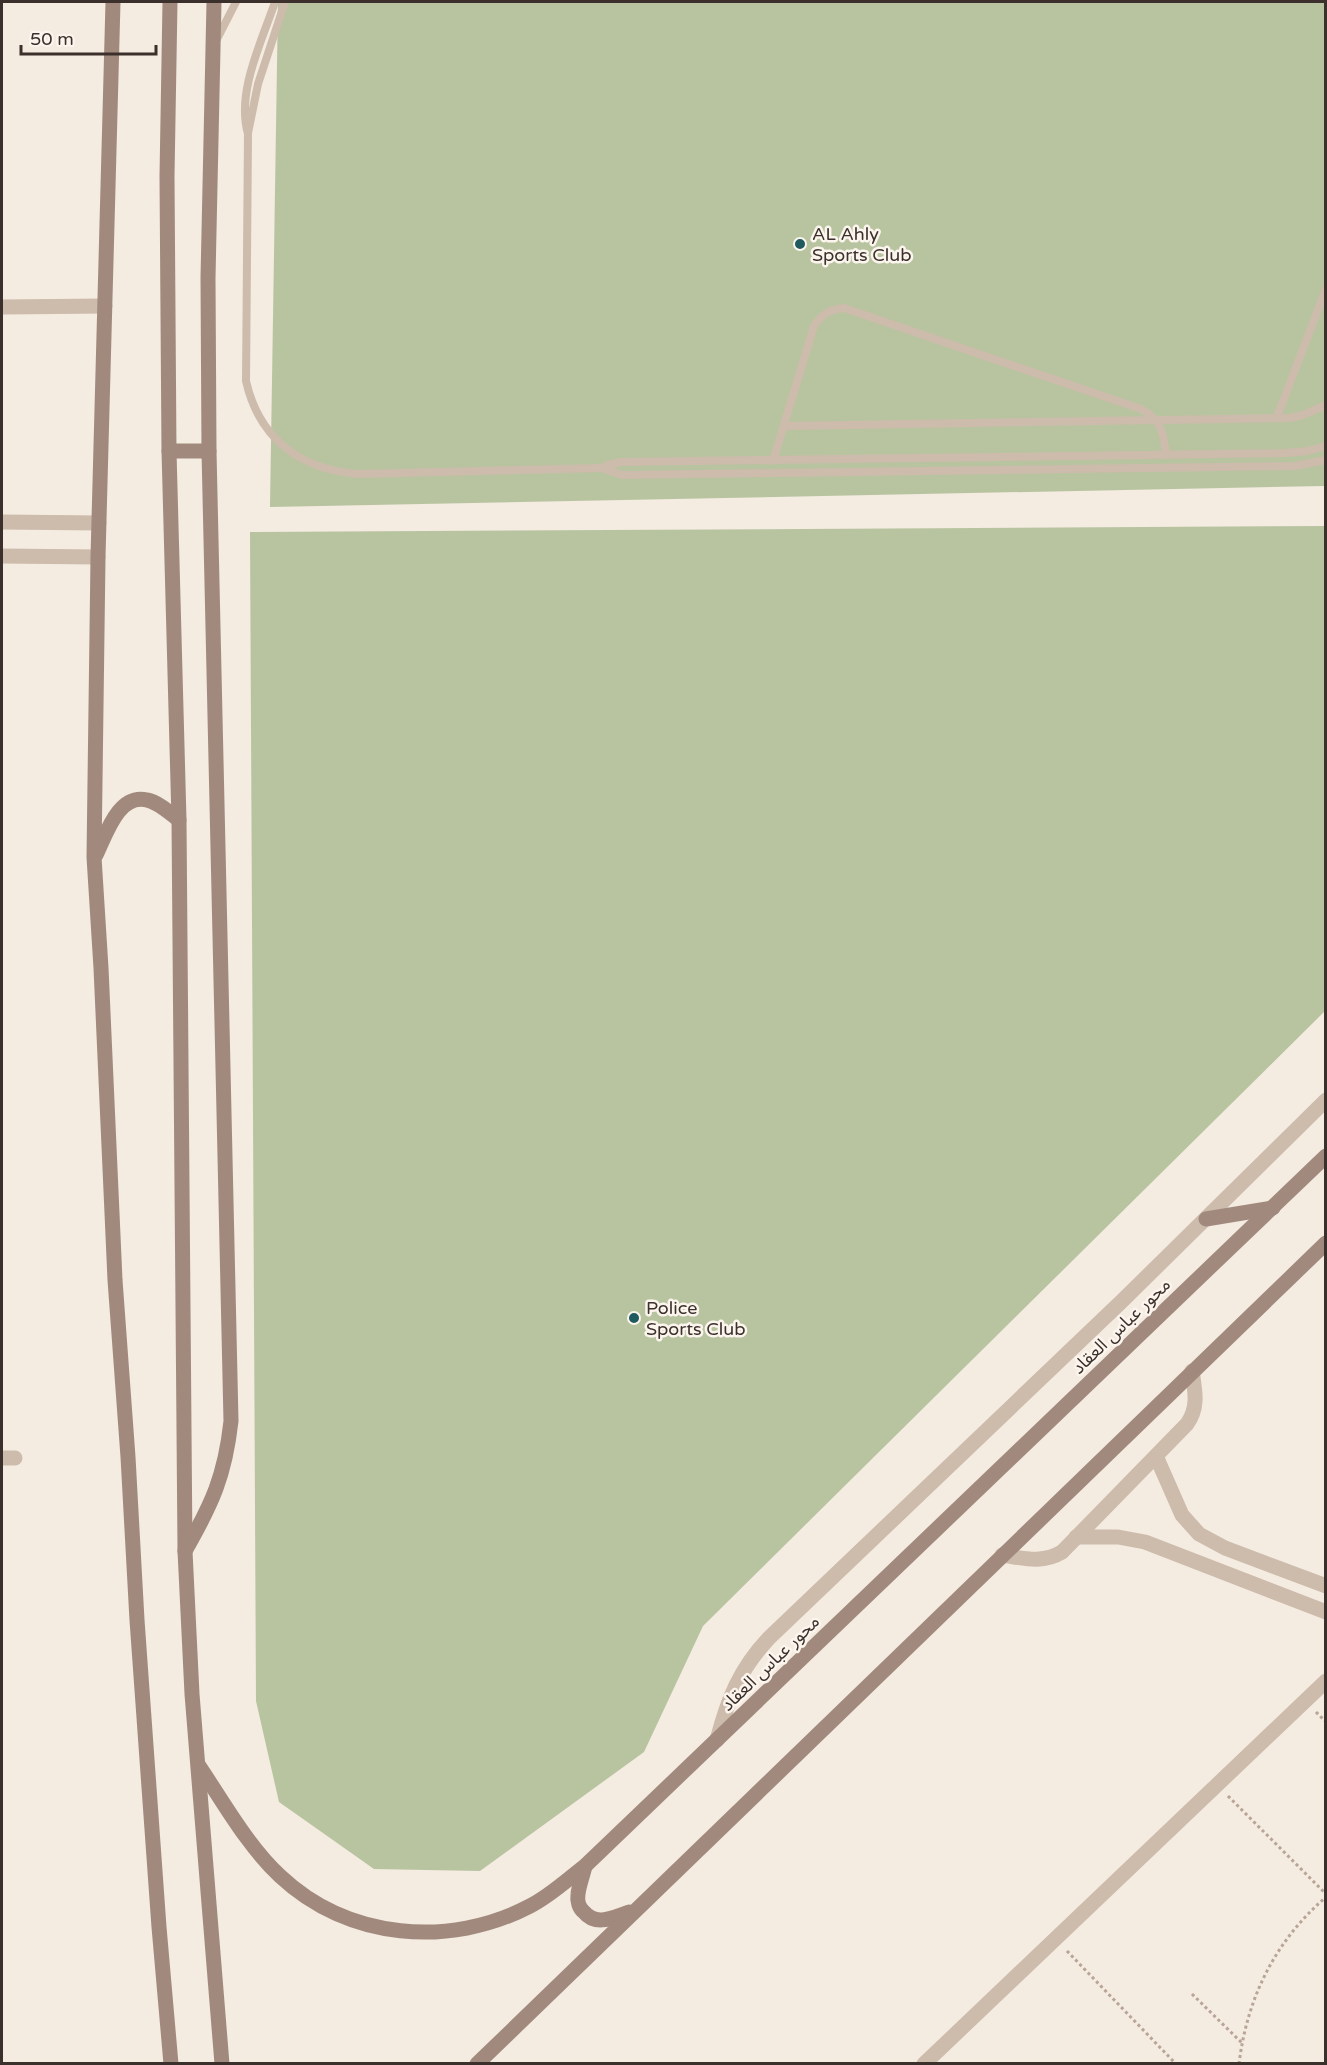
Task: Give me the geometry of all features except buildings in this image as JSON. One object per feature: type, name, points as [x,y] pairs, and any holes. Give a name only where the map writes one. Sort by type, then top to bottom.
[{"type":"main road","points":[[113,2],[98,557],[94,857],[115,1280],[137,1620],[171,2064]]},
{"type":"main road","points":[[170,2],[167,176],[169,451],[179,820],[185,1551],[188,1637],[197,1763],[222,2064]]},
{"type":"main road","points":[[185,1551],[212,1502],[222,1476],[231,1421],[209,451],[208,278],[214,2]]},
{"type":"main road","points":[[169,451],[209,451]]},
{"type":"main road","points":[[94,857],[116,814],[129,801],[147,800],[179,820]]},
{"type":"main road","name":"محور عباس العقاد","points":[[197,1763],[257,1852],[280,1877],[311,1900],[339,1915],[377,1928],[408,1933],[445,1932],[481,1926],[534,1905],[585,1866],[1326,1156]]},
{"type":"main road","points":[[1206,1219],[1273,1208]]},
{"type":"main road","points":[[477,2064],[1326,1243]]},
{"type":"main road","points":[[585,1866],[577,1897],[579,1907],[585,1914],[592,1919],[600,1920],[635,1911]]},
{"type":"street","points":[[2,306],[105,306]]},
{"type":"street","points":[[2,522],[99,523]]},
{"type":"street","points":[[2,556],[98,557]]},
{"type":"street","points":[[717,1740],[739,1675],[758,1649],[1114,1310],[1326,1100]]},
{"type":"street","points":[[1002,1555],[1036,1560],[1049,1558],[1062,1552],[1192,1418],[1196,1403],[1192,1371]]},
{"type":"street","points":[[1076,1537],[1106,1536],[1131,1538],[1145,1542],[1319,1609],[1323,1585],[1211,1542],[1190,1525],[1175,1502],[1156,1456]]},
{"type":"street","points":[[1228,1575],[1237,1552]]},
{"type":"street","points":[[1273,1592],[1281,1569]]},
{"type":"street","points":[[924,2064],[1326,1681]]},
{"type":"lane","points":[[212,50],[236,2]]},
{"type":"lane","points":[[275,2],[247,90],[244,110],[248,134],[246,381],[250,399],[257,413],[275,438],[300,458],[328,470],[344,473],[602,468],[622,475],[1295,466],[1326,460]]},
{"type":"lane","points":[[248,134],[258,84],[285,2]]},
{"type":"lane","points":[[1277,417],[1326,289]]},
{"type":"lane","points":[[773,461],[814,326],[824,314],[844,308],[1141,409],[1156,420],[1164,433],[1166,455]]},
{"type":"lane","points":[[784,426],[1277,417],[1303,415],[1326,405]]},
{"type":"lane","points":[[602,468],[621,462],[1286,453],[1326,446]]},
{"type":"path","points":[[1217,1784],[1326,1896],[1293,1929],[1270,1964],[1252,2004],[1239,2064]]},
{"type":"path","points":[[1055,1939],[1176,2064]]},
{"type":"path","points":[[1192,1994],[1242,2043]]},
{"type":"green space","name":"AL Ahly Sports Club","points":[[278,2],[1325,2],[1325,486],[270,507]]},
{"type":"green space","name":"Police Sports Club","points":[[1325,526],[1325,1011],[703,1626],[644,1752],[480,1871],[374,1869],[279,1802],[256,1701],[250,532]]},
{"type":"place","name":"AL Ahly Sports Club","points":[[800,244]]},
{"type":"place","name":"Police Sports Club","points":[[634,1318]]}]
